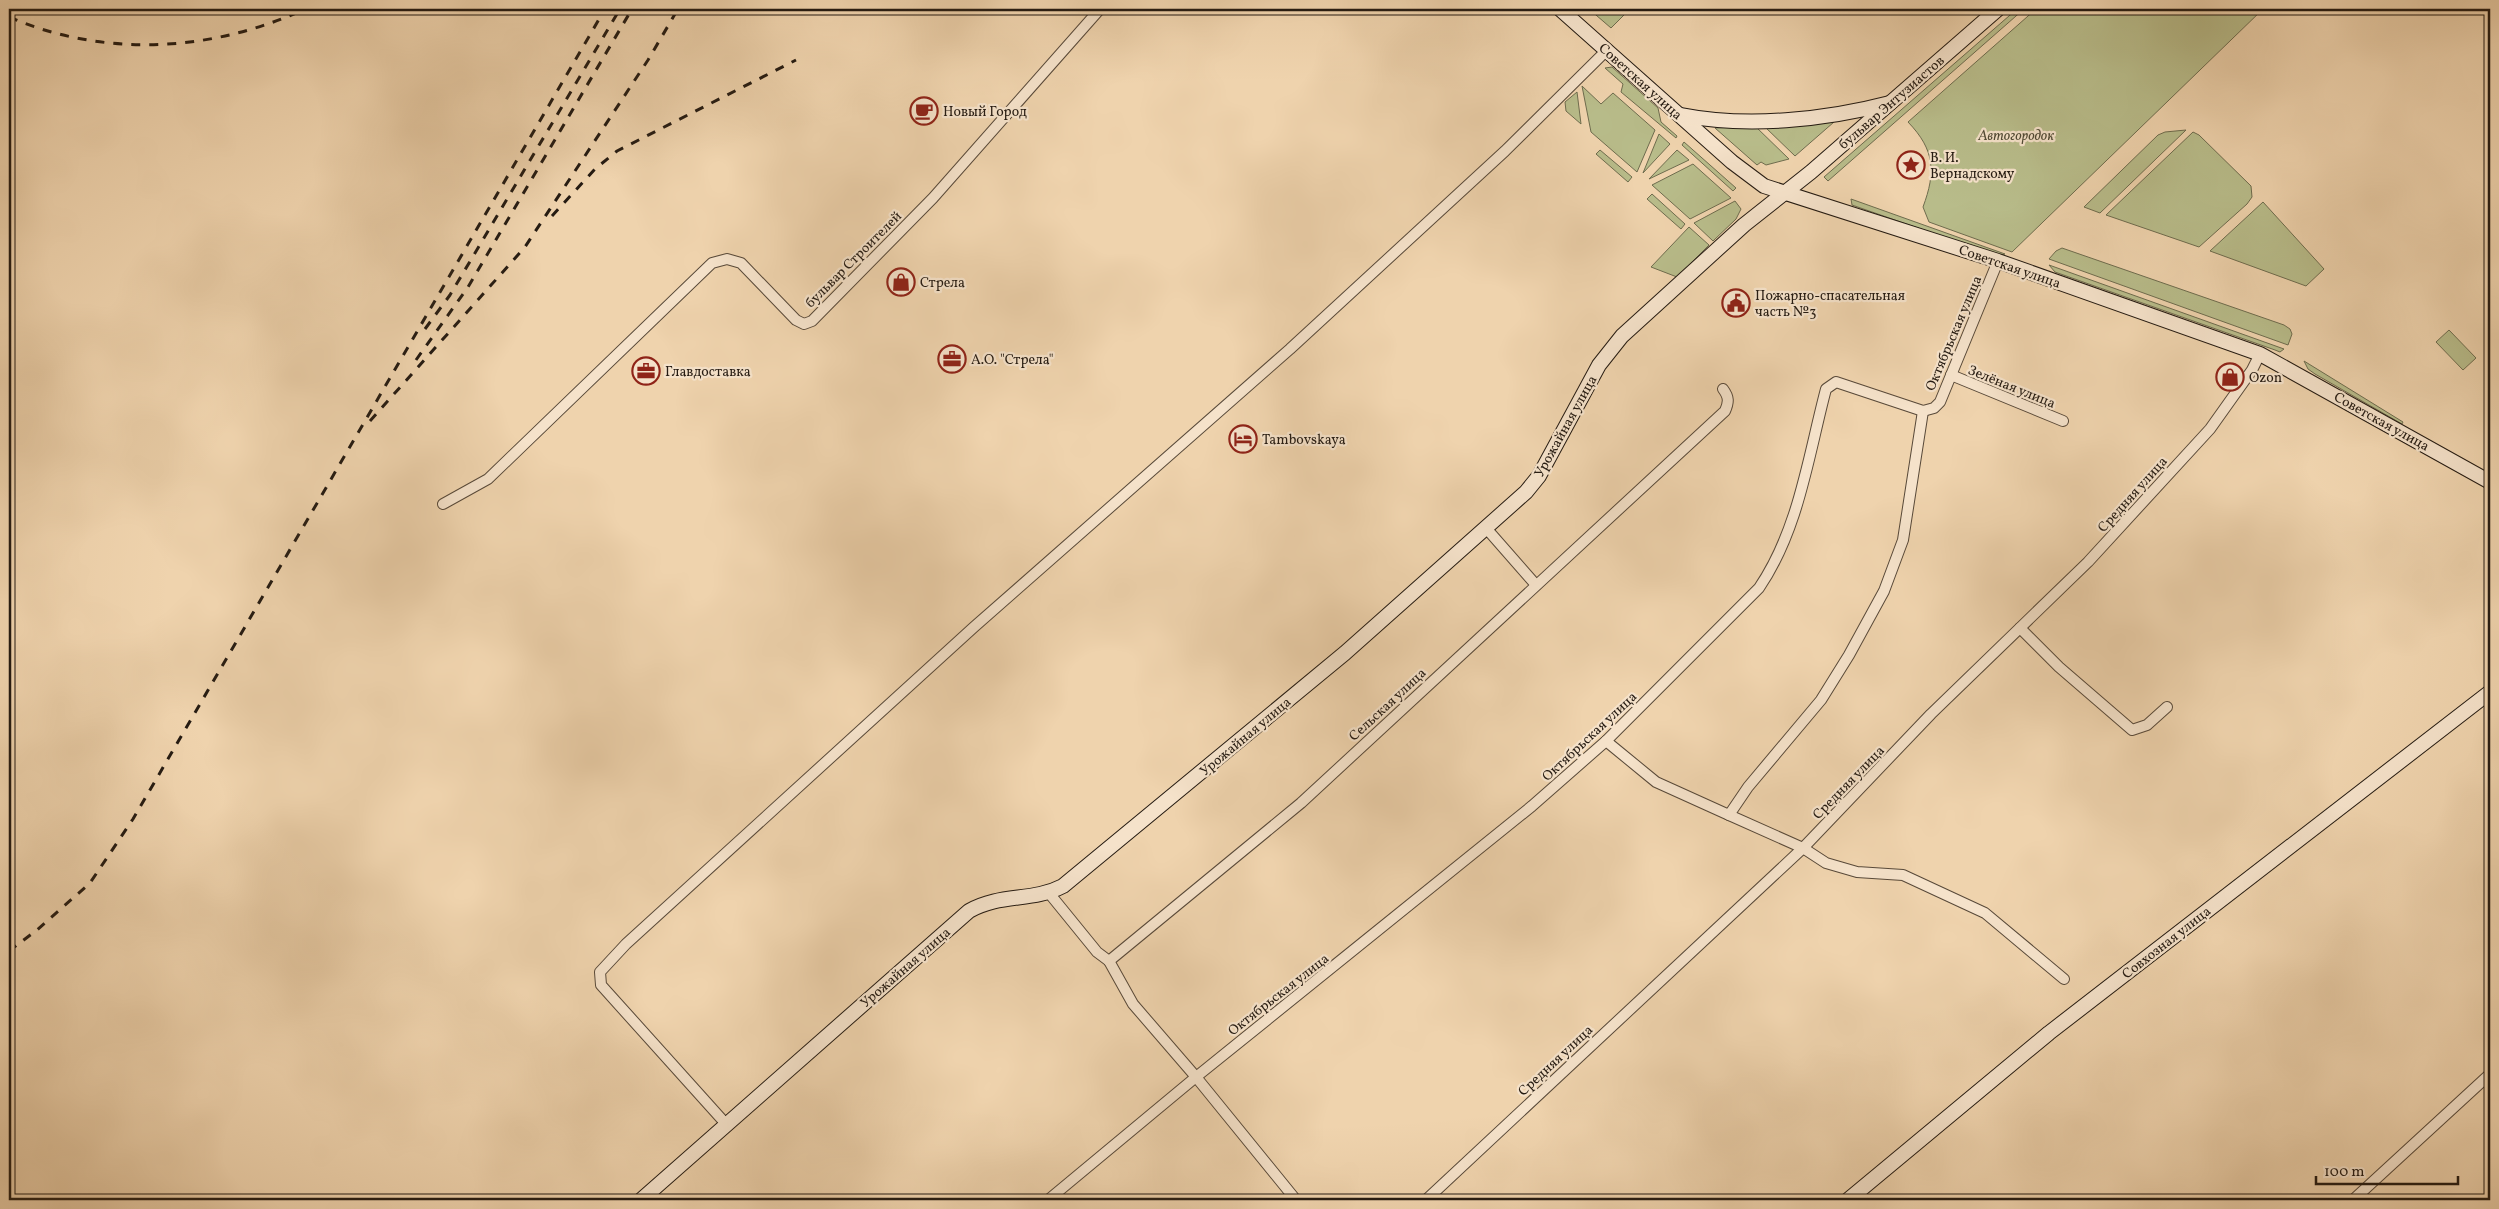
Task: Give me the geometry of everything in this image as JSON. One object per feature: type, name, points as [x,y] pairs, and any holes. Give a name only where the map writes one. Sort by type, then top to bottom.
[{"type":"street","name":"бульвар Строителей","points":[[444,504],[488,479],[712,263],[727,259],[740,263],[796,320],[804,324],[812,320],[933,198],[1100,9]]},
{"type":"street","name":"Советская улица","points":[[1560,9],[1752,178],[1783,194],[1998,261],[2260,354],[2490,482]]},
{"type":"street","name":"бульвар Энтузиастов","points":[[1783,194],[1893,102],[1998,9]]},
{"type":"street","points":[[726,1124],[601,985],[600,972],[626,944],[974,627],[1297,343],[1505,151],[1607,50]]},
{"type":"street","points":[[1680,115],[1724,122],[1809,117],[1862,110],[1893,102]]},
{"type":"street","name":"Урожайная улица","points":[[641,1200],[969,911],[984,902],[1049,893],[1063,886],[1338,659],[1526,492],[1539,476],[1599,365],[1617,342],[1744,225],[1783,194]]},
{"type":"street","name":"Октябрьская улица","points":[[1048,1200],[1196,1077],[1414,904],[1532,806],[1606,741],[1759,588],[1775,564],[1792,521],[1826,389],[1830,384],[1836,382],[1923,411],[1934,408],[1940,402],[1998,261]]},
{"type":"street","name":"Средняя улица","points":[[1426,1200],[1803,848],[1931,714],[2088,562],[2210,429],[2260,354]]},
{"type":"street","name":"Зелёная улица","points":[[1951,375],[2063,421]]},
{"type":"street","name":"Сельская улица","points":[[1109,961],[1301,803],[1725,410],[1728,396],[1723,389]]},
{"type":"street","points":[[1729,815],[1748,788],[1821,700],[1849,655],[1884,591],[1903,540],[1923,411]]},
{"type":"street","points":[[1486,528],[1536,585]]},
{"type":"street","points":[[2020,628],[2059,667],[2132,730],[2147,725],[2167,707]]},
{"type":"street","name":"Совхозная улица","points":[[1848,1200],[2049,1032],[2490,692]]},
{"type":"street","points":[[1606,741],[1656,782],[1803,848],[1826,863],[1857,872],[1903,875],[1985,913],[2064,979]]},
{"type":"street","points":[[1049,893],[1097,952],[1109,961],[1133,1004],[1196,1077],[1296,1200]]},
{"type":"street","points":[[2353,1200],[2490,1074]]},
{"type":"green space","points":[[1589,9],[1617,9],[1624,15],[1611,28]]},
{"type":"green space","points":[[2017,9],[2024,9],[1828,181],[1824,177]]},
{"type":"green space","name":"Автогородок","points":[[2036,9],[2263,9],[2012,252],[1929,222],[1923,207],[1931,172],[1928,152],[1924,142],[1908,122]]},
{"type":"green space","points":[[1612,67],[1658,108],[1661,122],[1677,136],[1676,138],[1621,92],[1623,84],[1605,68]]},
{"type":"green space","points":[[1582,86],[1601,104],[1613,93],[1655,130],[1637,172],[1591,132]]},
{"type":"green space","points":[[1577,92],[1581,124],[1566,111],[1565,102]]},
{"type":"green space","points":[[1834,122],[1795,156],[1765,127]]},
{"type":"green space","points":[[1755,126],[1789,159],[1766,165],[1761,162],[1757,165],[1715,128]]},
{"type":"green space","points":[[2186,130],[2100,213],[2084,207],[2158,135],[2165,132]]},
{"type":"green space","points":[[2193,132],[2199,135],[2251,186],[2252,197],[2247,204],[2199,247],[2106,215]]},
{"type":"green space","points":[[1659,134],[1670,144],[1643,173]]},
{"type":"green space","points":[[1684,142],[1736,188],[1733,191],[1682,145]]},
{"type":"green space","points":[[1600,150],[1632,177],[1628,182],[1596,154]]},
{"type":"green space","points":[[1677,150],[1689,160],[1649,179]]},
{"type":"green space","points":[[1693,164],[1731,198],[1690,219],[1652,185]]},
{"type":"green space","points":[[1652,194],[1685,224],[1681,229],[1647,199]]},
{"type":"green space","points":[[1851,199],[2005,254],[1998,256],[1852,205]]},
{"type":"green space","points":[[1735,201],[1741,209],[1736,219],[1713,241],[1694,223]]},
{"type":"green space","points":[[2263,202],[2324,269],[2306,286],[2210,251]]},
{"type":"green space","points":[[1689,227],[1709,245],[1677,277],[1651,267]]},
{"type":"green space","points":[[2062,248],[2284,325],[2290,329],[2292,334],[2288,345],[2049,259],[2056,251]]},
{"type":"green space","points":[[2049,265],[2284,349],[2280,352],[2055,272]]},
{"type":"green space","points":[[2449,330],[2476,358],[2463,370],[2436,342]]},
{"type":"green space","points":[[2304,361],[2403,422],[2402,424],[2315,374],[2308,369]]},
{"type":"railway","points":[[9,17],[45,30],[82,39],[120,44],[158,44],[196,41],[233,34],[305,9]]},
{"type":"railway","points":[[9,951],[37,930],[90,883],[133,819],[605,9]]},
{"type":"railway","points":[[425,329],[450,295],[620,9]]},
{"type":"railway","points":[[416,360],[468,287],[632,9]]},
{"type":"railway","points":[[370,421],[525,247],[648,60],[678,9]]},
{"type":"railway","points":[[552,216],[595,169],[617,151],[796,60]]},
{"type":"place","name":"Новый Город","points":[[924,111]]},
{"type":"place","name":"В. И. Вернадскому","points":[[1911,165]]},
{"type":"place","name":"Стрела","points":[[901,282]]},
{"type":"place","name":"Пожарно-спасательная часть №3","points":[[1736,303]]},
{"type":"place","name":"А.О. \"Стрела\"","points":[[952,359]]},
{"type":"place","name":"Главдоставка","points":[[646,371]]},
{"type":"place","name":"Ozon","points":[[2230,377]]},
{"type":"place","name":"Tambovskaya","points":[[1243,439]]}]
